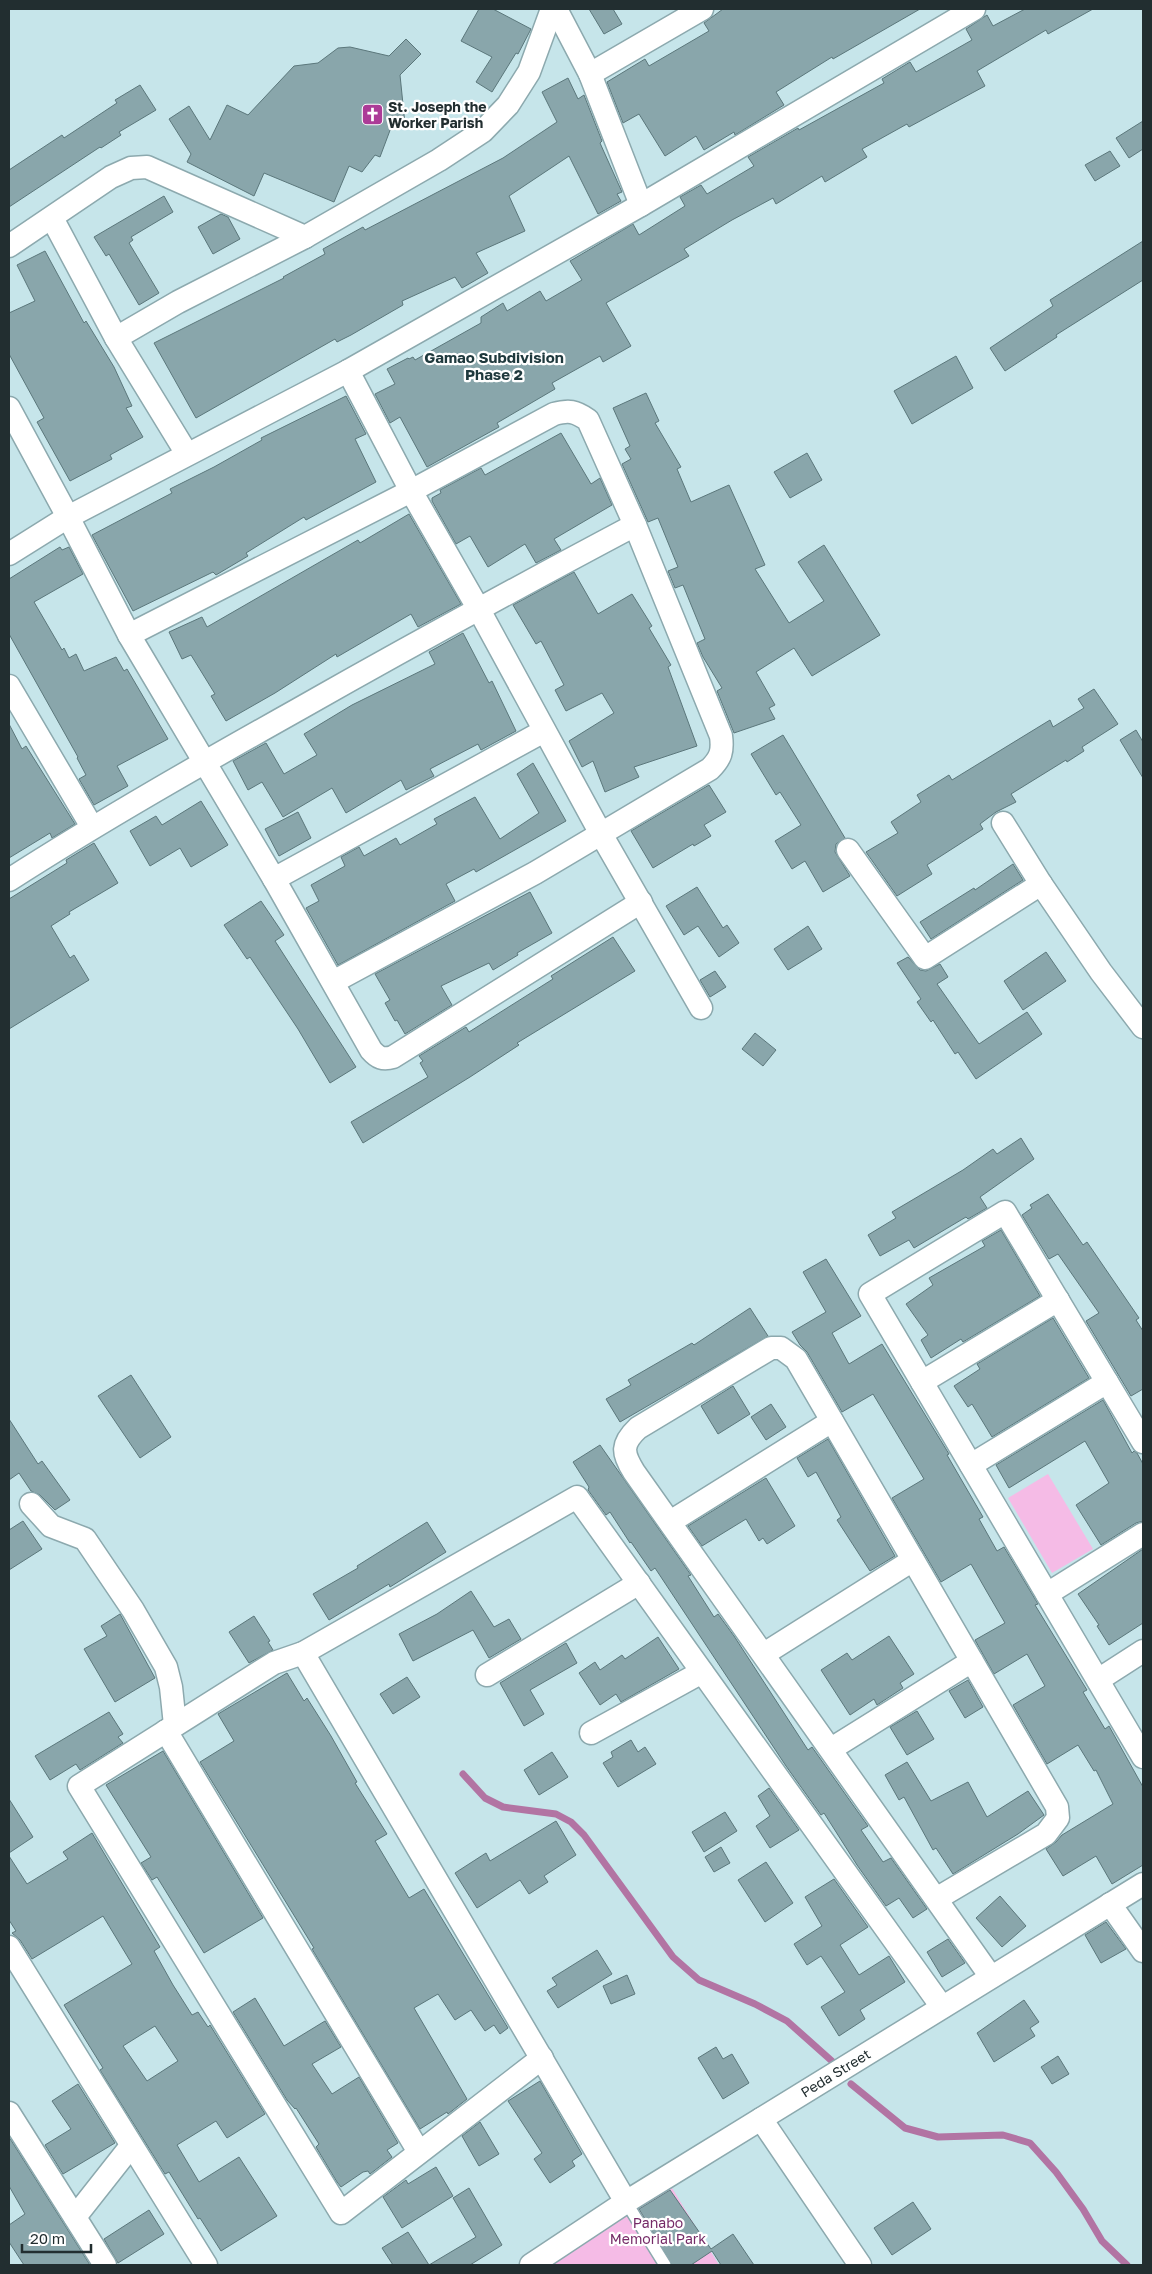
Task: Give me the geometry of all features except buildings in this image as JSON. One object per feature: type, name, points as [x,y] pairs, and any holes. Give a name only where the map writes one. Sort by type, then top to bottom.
[{"type":"street","points":[[554,9],[590,74],[641,205]]},
{"type":"street","points":[[116,338],[178,302],[305,237],[439,160],[483,131],[508,105],[529,72],[554,9]]},
{"type":"street","points":[[590,74],[702,9]]},
{"type":"street","points":[[9,554],[68,517],[348,371],[641,205],[974,9]]},
{"type":"street","points":[[9,246],[111,177],[131,168],[147,167],[305,237]]},
{"type":"street","points":[[52,218],[116,338],[187,454]]},
{"type":"street","points":[[348,371],[411,492],[478,608],[601,834],[701,1008]]},
{"type":"street","points":[[9,408],[129,635],[274,879],[371,1050],[377,1056],[384,1059],[393,1057],[641,902]]},
{"type":"street","points":[[129,635],[411,492],[554,414],[566,411],[577,412],[588,420],[634,525],[721,736],[723,748],[720,758],[710,769],[535,873],[332,982]]},
{"type":"street","points":[[9,880],[92,827],[204,762],[478,608],[634,525]]},
{"type":"street","points":[[9,686],[92,827]]},
{"type":"street","points":[[274,879],[544,731]]},
{"type":"street","points":[[1003,823],[1041,884],[1101,972],[1143,1027]]},
{"type":"street","points":[[848,850],[925,958],[1041,884]]},
{"type":"street","points":[[1143,1442],[1005,1212],[870,1294],[1143,1757]]},
{"type":"street","points":[[922,1382],[1058,1300]]},
{"type":"street","points":[[936,1900],[1046,1834],[1058,1818],[1058,1807],[796,1359],[781,1348],[771,1348],[638,1428],[628,1437],[624,1449],[627,1461],[764,1654],[936,1900],[991,1977]]},
{"type":"street","points":[[971,1465],[1107,1382]]},
{"type":"street","points":[[670,1522],[832,1422]]},
{"type":"street","points":[[542,2058],[341,2212],[79,1786],[274,1663],[304,1653],[577,1497],[942,2007]]},
{"type":"street","points":[[31,1504],[51,1526],[85,1539],[134,1610],[166,1667],[171,1687],[170,1728],[420,2152]]},
{"type":"street","points":[[1047,1594],[1143,1534]]},
{"type":"street","points":[[764,1654],[913,1560]]},
{"type":"street","points":[[487,1675],[639,1583]]},
{"type":"street","points":[[1098,1680],[1143,1651]]},
{"type":"street","points":[[304,1653],[626,2202]]},
{"type":"street","points":[[831,1749],[972,1661]]},
{"type":"street","points":[[591,1733],[702,1672]]},
{"type":"street","name":"Peda Street","points":[[531,2265],[626,2202],[1143,1884]]},
{"type":"street","points":[[1110,1904],[1143,1951]]},
{"type":"street","points":[[9,1947],[206,2265]]},
{"type":"street","points":[[9,2114],[105,2265]]},
{"type":"street","points":[[761,2119],[860,2265]]},
{"type":"street","points":[[75,2217],[131,2146]]},
{"type":"lane","points":[[626,2202],[665,2265]]},
{"type":"green space","points":[[1048,1474],[1093,1549],[1052,1573],[1008,1498]]},
{"type":"green space","name":"Panabo Memorial Park","points":[[669,2183],[719,2265],[545,2265]]},
{"type":"waterway","points":[[463,1774],[485,1798],[503,1807],[556,1814],[571,1822],[584,1835],[673,1957],[699,1980],[755,2004],[787,2021],[833,2062]]},
{"type":"waterway","points":[[851,2084],[905,2128],[938,2137],[1003,2135],[1030,2143],[1056,2172],[1083,2209],[1102,2241],[1127,2265]]},
{"type":"place","name":"St. Joseph the Worker Parish","points":[[372,115]]},
{"type":"district","name":"Gamao Subdivision Phase 2","points":[[494,366]]}]
